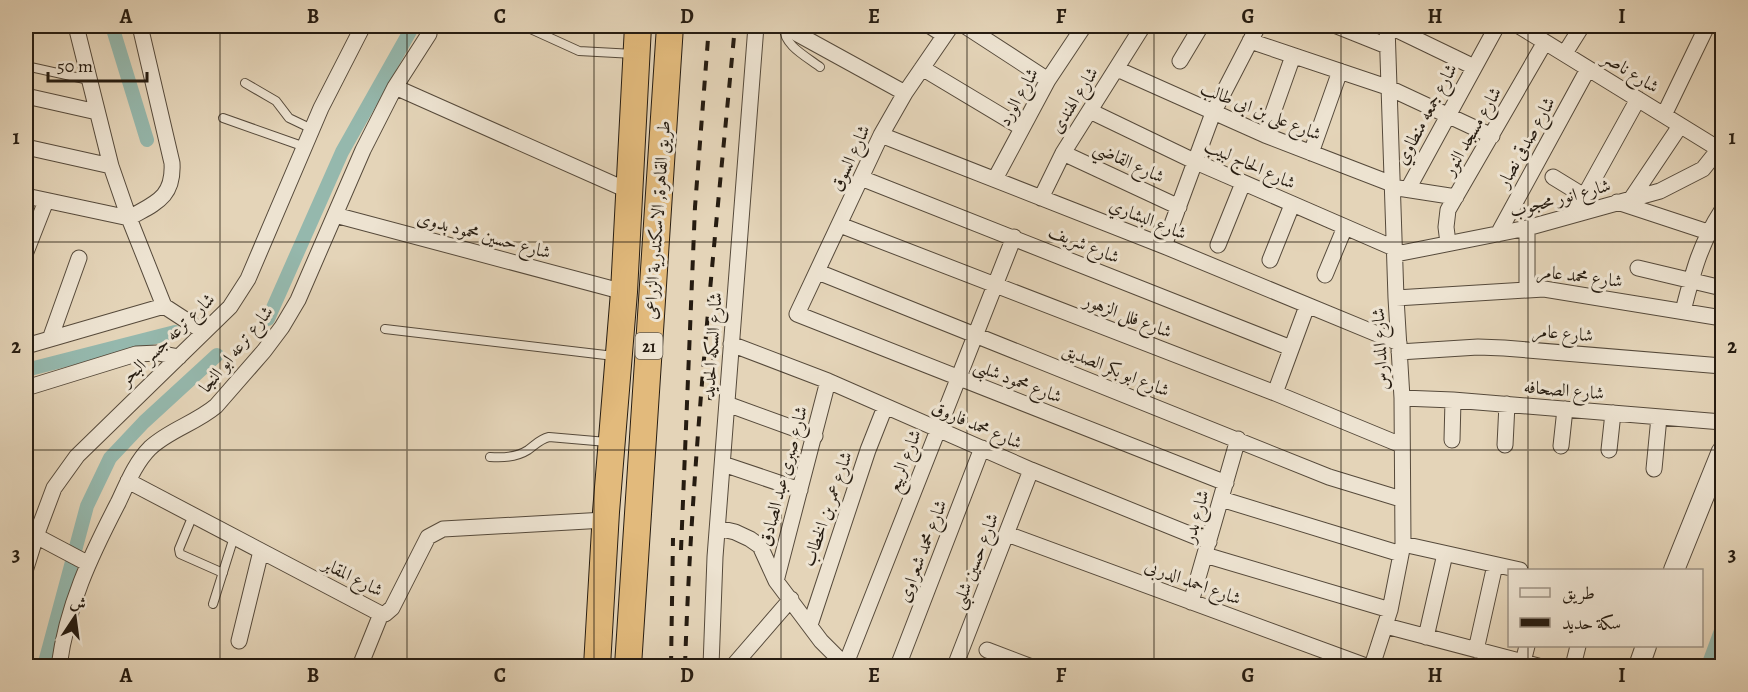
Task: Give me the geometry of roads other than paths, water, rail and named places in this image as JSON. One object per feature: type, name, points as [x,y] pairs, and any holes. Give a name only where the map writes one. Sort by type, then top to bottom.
[{"type":"highway","name":"طريق القاهرة, الاسكندرية الزراعى","points":[[597,666],[605,520],[624,292],[638,26]]},
{"type":"highway","name":"طريق القاهرة, الاسكندرية الزراعى","points":[[628,666],[670,26]]},
{"type":"street","points":[[76,26],[111,165],[129,219],[164,306],[204,332]]},
{"type":"street","points":[[26,196],[129,219],[164,195],[171,184],[172,174],[164,126],[140,26]]},
{"type":"street","name":"شارع ترعه جسر البحر","points":[[26,568],[41,538],[54,488],[77,456],[230,307],[248,279],[312,129],[363,26]]},
{"type":"street","name":"شارع السكه الحديد","points":[[711,666],[718,528],[756,26]]},
{"type":"street","points":[[784,26],[905,93]]},
{"type":"street","points":[[930,26],[947,30]]},
{"type":"street","points":[[965,26],[1048,80]]},
{"type":"street","points":[[1065,26],[1081,30]]},
{"type":"street","name":"شارع الهندى","points":[[1041,198],[1064,153],[1143,26]]},
{"type":"street","points":[[1180,61],[1201,26]]},
{"type":"street","points":[[1164,246],[1214,113],[1258,26]]},
{"type":"street","points":[[1337,26],[1387,46]]},
{"type":"street","points":[[1388,26],[1474,67]]},
{"type":"street","name":"شارع المدارس","points":[[1372,666],[1386,626],[1402,549],[1402,398],[1387,87],[1388,26]]},
{"type":"street","name":"شارع جمعه منطاوي","points":[[1408,189],[1497,26]]},
{"type":"street","name":"شارع ناصر","points":[[1519,26],[1680,126],[1721,146]]},
{"type":"street","points":[[1565,53],[1582,26]]},
{"type":"street","points":[[1664,115],[1707,26]]},
{"type":"street","name":"شارع السوق","points":[[797,314],[881,135],[905,93],[947,30]]},
{"type":"street","name":"شارع الورد","points":[[995,179],[1048,80],[1081,30]]},
{"type":"street","name":"شارع ترعه ابو النجا","points":[[59,666],[82,560],[137,464],[164,436],[216,406],[282,327],[298,300],[363,150],[395,87],[429,34]]},
{"type":"street","points":[[1250,41],[1387,87],[1492,136]]},
{"type":"street","name":"شارع مسجد النور","points":[[1448,243],[1446,227],[1448,210],[1545,42]]},
{"type":"street","points":[[1265,135],[1293,56]]},
{"type":"street","points":[[922,68],[1022,128]]},
{"type":"street","name":"شارع على بن ابى طالب","points":[[1117,69],[1265,135],[1392,185],[1456,197]]},
{"type":"street","name":"شارع صدقى نصار","points":[[1498,234],[1588,69]]},
{"type":"street","points":[[1311,153],[1340,71]]},
{"type":"street","points":[[395,87],[629,190]]},
{"type":"street","points":[[26,96],[97,112]]},
{"type":"street","points":[[1575,213],[1638,99]]},
{"type":"street","name":"شارع الحاج لبيب","points":[[1090,111],[1196,162],[1396,251]]},
{"type":"street","points":[[1680,126],[1624,201],[1708,231]]},
{"type":"street","name":"شارع البشاري","points":[[881,135],[1164,246],[1399,347]]},
{"type":"street","name":"شارع انور محجوب","points":[[1396,251],[1527,228],[1660,191],[1703,169],[1721,146]]},
{"type":"street","points":[[26,147],[111,165]]},
{"type":"street","name":"شارع القاضي","points":[[1064,153],[1179,207]]},
{"type":"street","points":[[1553,177],[1584,196]]},
{"type":"street","name":"شارع شريف","points":[[861,178],[1291,348]]},
{"type":"street","points":[[1218,245],[1243,183]]},
{"type":"street","points":[[26,252],[46,201]]},
{"type":"street","points":[[1270,260],[1292,205]]},
{"type":"street","points":[[1683,311],[1700,249],[1708,231],[1722,210]]},
{"type":"street","name":"شارع حسين محمود بدوى","points":[[335,215],[624,292]]},
{"type":"street","name":"شارع فلل الزهور","points":[[840,225],[1275,393],[1401,445]]},
{"type":"street","points":[[1325,275],[1345,227]]},
{"type":"street","points":[[1527,228],[1527,289]]},
{"type":"street","name":"شارع الربيع","points":[[846,666],[1014,237]]},
{"type":"street","points":[[50,339],[79,258]]},
{"type":"street","points":[[1638,268],[1722,288]]},
{"type":"street","name":"شارع ابو بكر الصديق","points":[[818,272],[1329,477],[1401,499]]},
{"type":"street","name":"شارع محمد عامر","points":[[1396,298],[1527,289],[1564,291],[1722,318]]},
{"type":"street","points":[[26,346],[164,306]]},
{"type":"street","points":[[1275,393],[1307,306]]},
{"type":"street","name":"شارع محمود شلبى","points":[[797,314],[1226,483]]},
{"type":"street","name":"شارع محمد فاروق","points":[[731,344],[828,381],[1207,548],[1390,610]]},
{"type":"street","name":"شارع عامر","points":[[1399,347],[1504,348],[1722,366]]},
{"type":"street","points":[[26,388],[136,354],[158,353],[179,357]]},
{"type":"street","name":"شارع صبرى عبد الصادق","points":[[776,580],[828,381]]},
{"type":"street","name":"شارع الصحافه","points":[[1402,398],[1507,404],[1722,422]]},
{"type":"street","points":[[1452,440],[1453,400]]},
{"type":"street","points":[[727,404],[815,436]]},
{"type":"street","points":[[1505,445],[1507,404]]},
{"type":"street","name":"شارع عمر بن الخطاب","points":[[810,625],[864,462],[885,407]]},
{"type":"street","points":[[1561,446],[1565,409]]},
{"type":"street","points":[[1609,450],[1613,413]]},
{"type":"street","points":[[1654,469],[1659,417]]},
{"type":"street","name":"شارع بدر","points":[[1191,602],[1238,439]]},
{"type":"street","name":"شارع محمد شعراوى","points":[[898,666],[982,448]]},
{"type":"street","points":[[1674,569],[1722,451]]},
{"type":"street","points":[[723,464],[800,490]]},
{"type":"street","name":"شارع حسين شلبى","points":[[955,666],[1031,470]]},
{"type":"street","name":"شارع المقابر","points":[[128,481],[381,614],[385,614],[392,608],[424,545],[435,532],[451,528],[605,520]]},
{"type":"street","points":[[1221,499],[1402,549],[1445,554],[1515,569]]},
{"type":"street","points":[[718,528],[735,532],[760,546],[776,580],[821,641],[846,666]]},
{"type":"street","name":"شارع احمد الدربى","points":[[1006,534],[1365,666]]},
{"type":"street","points":[[41,538],[82,560]]},
{"type":"street","points":[[239,641],[261,551]]},
{"type":"street","points":[[1426,637],[1445,554]]},
{"type":"street","points":[[1476,650],[1495,565]]},
{"type":"street","points":[[733,666],[790,599]]},
{"type":"street","points":[[360,666],[381,614]]},
{"type":"street","points":[[1386,626],[1538,666]]},
{"type":"street","points":[[1523,662],[1527,647]]},
{"type":"street","points":[[1573,666],[1578,647]]},
{"type":"street","points":[[1639,666],[1645,647]]},
{"type":"street","points":[[987,650],[1029,666]]},
{"type":"lane","points":[[524,26],[579,51],[636,54]]},
{"type":"lane","points":[[784,26],[783,34],[788,41],[820,67]]},
{"type":"lane","points":[[26,66],[89,80]]},
{"type":"lane","points":[[245,83],[276,101],[289,118],[312,129]]},
{"type":"lane","points":[[223,118],[305,147]]},
{"type":"lane","points":[[385,329],[618,357]]},
{"type":"lane","points":[[490,458],[518,454],[549,437],[612,443]]},
{"type":"lane","points":[[193,515],[179,549],[180,554],[223,573]]},
{"type":"lane","points":[[213,604],[234,537]]},
{"type":"waterway","points":[[112,26],[147,140]]},
{"type":"waterway","points":[[268,319],[342,152],[413,26]]},
{"type":"waterway","points":[[26,370],[175,332]]},
{"type":"waterway","points":[[44,666],[87,506],[110,458],[144,422],[217,355]]},
{"type":"waterway","points":[[1708,666],[1722,628]]},
{"type":"railway","points":[[681,550],[695,207],[709,26]]},
{"type":"railway","points":[[685,666],[699,426],[735,26]]},
{"type":"railway","points":[[710,400],[715,343]]},
{"type":"railway","points":[[671,666],[673,538]]}]
